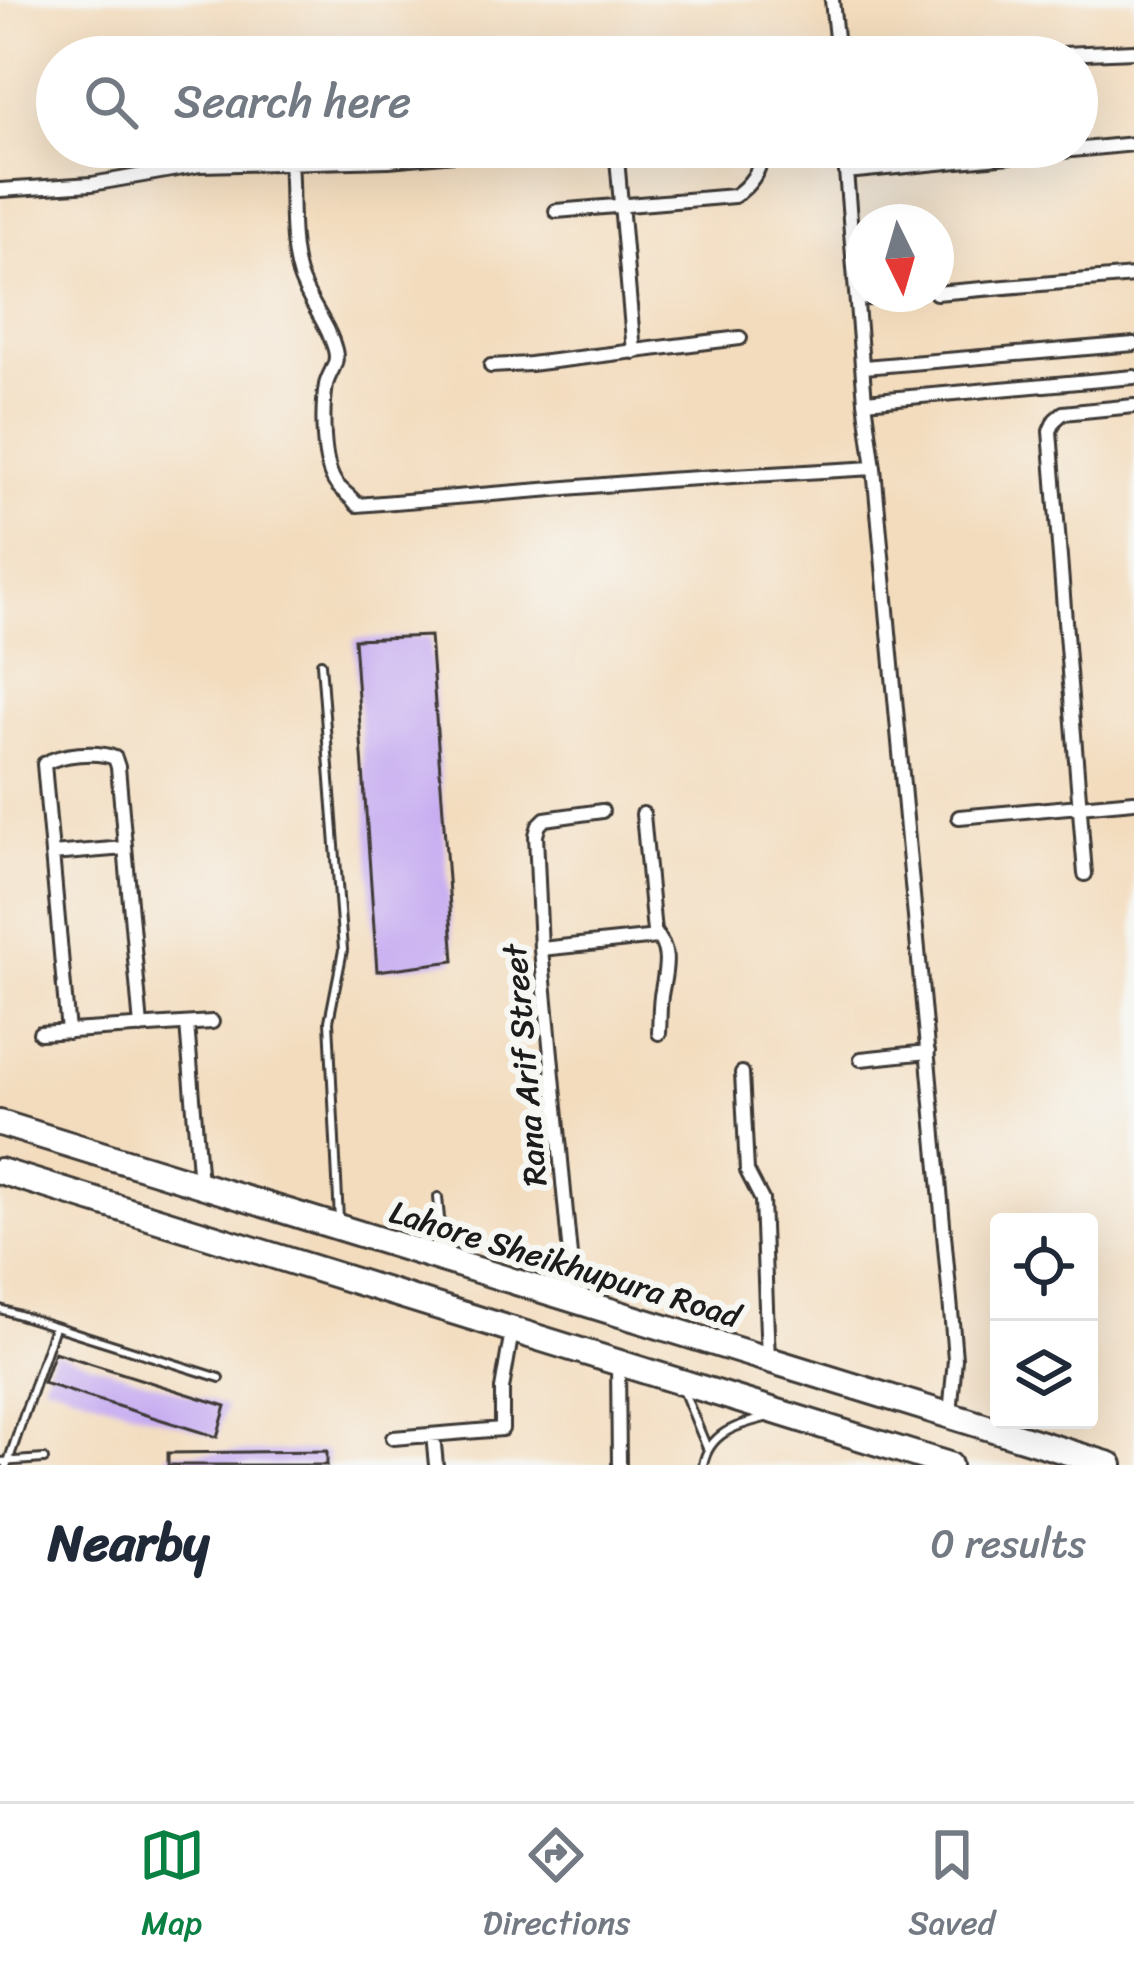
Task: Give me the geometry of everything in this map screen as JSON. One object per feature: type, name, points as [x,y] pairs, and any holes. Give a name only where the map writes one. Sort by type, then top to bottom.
[{"type":"highway","name":"Lahore Sheikhupura Road","points":[[0,1123],[1111,1465]]},
{"type":"highway","points":[[0,1171],[786,1414],[900,1456],[950,1465]]},
{"type":"highway","points":[[396,1292],[408,1249]]},
{"type":"street","points":[[832,0],[836,36]]},
{"type":"street","points":[[1098,53],[1134,51]]},
{"type":"street","points":[[1098,148],[1134,144]]},
{"type":"street","points":[[0,190],[92,184],[178,168]]},
{"type":"street","points":[[290,168],[297,267],[337,357],[326,390],[326,458],[337,485],[356,505],[874,468]]},
{"type":"street","points":[[618,168],[634,352]]},
{"type":"street","points":[[556,212],[734,196],[758,168]]},
{"type":"street","points":[[846,168],[849,204]]},
{"type":"street","points":[[846,172],[887,168]]},
{"type":"street","points":[[954,291],[1134,276]]},
{"type":"street","points":[[858,312],[955,1358],[950,1415]]},
{"type":"street","points":[[490,366],[740,338]]},
{"type":"street","points":[[864,367],[1134,344]]},
{"type":"street","points":[[865,401],[1134,377]]},
{"type":"street","points":[[1085,874],[1050,430],[1063,413],[1134,406]]},
{"type":"street","points":[[68,1032],[44,766],[54,758],[107,754],[115,758],[141,1027]]},
{"type":"street","points":[[959,817],[1134,801]]},
{"type":"street","name":"Rana Arif Street","points":[[574,1299],[541,950],[536,835],[545,819],[602,811]]},
{"type":"street","points":[[644,814],[654,932],[664,943],[667,971],[659,1033]]},
{"type":"street","points":[[52,854],[125,848]]},
{"type":"street","points":[[541,950],[657,937]]},
{"type":"street","points":[[40,1034],[212,1022]]},
{"type":"street","points":[[187,1024],[200,1185]]},
{"type":"street","points":[[861,1059],[928,1052]]},
{"type":"street","points":[[742,1073],[747,1172],[762,1200],[768,1361]]},
{"type":"street","points":[[393,1438],[503,1429],[502,1389],[512,1330]]},
{"type":"street","points":[[619,1362],[619,1465]]},
{"type":"street","points":[[433,1435],[436,1465]]},
{"type":"lane","points":[[321,663],[343,950],[329,1022],[340,1229]]},
{"type":"lane","points":[[438,1197],[444,1260]]},
{"type":"lane","points":[[0,1309],[220,1378]]},
{"type":"lane","points":[[44,1459],[5,1463],[54,1326]]},
{"type":"lane","points":[[676,1380],[707,1448],[703,1465]]},
{"type":"lane","points":[[707,1448],[731,1429],[786,1414]]},
{"type":"building","points":[[430,636],[454,961],[377,971],[354,639]]},
{"type":"building","points":[[54,1352],[226,1406],[217,1437],[43,1383]]},
{"type":"building","points":[[327,1451],[327,1465],[168,1465],[168,1453]]}]
